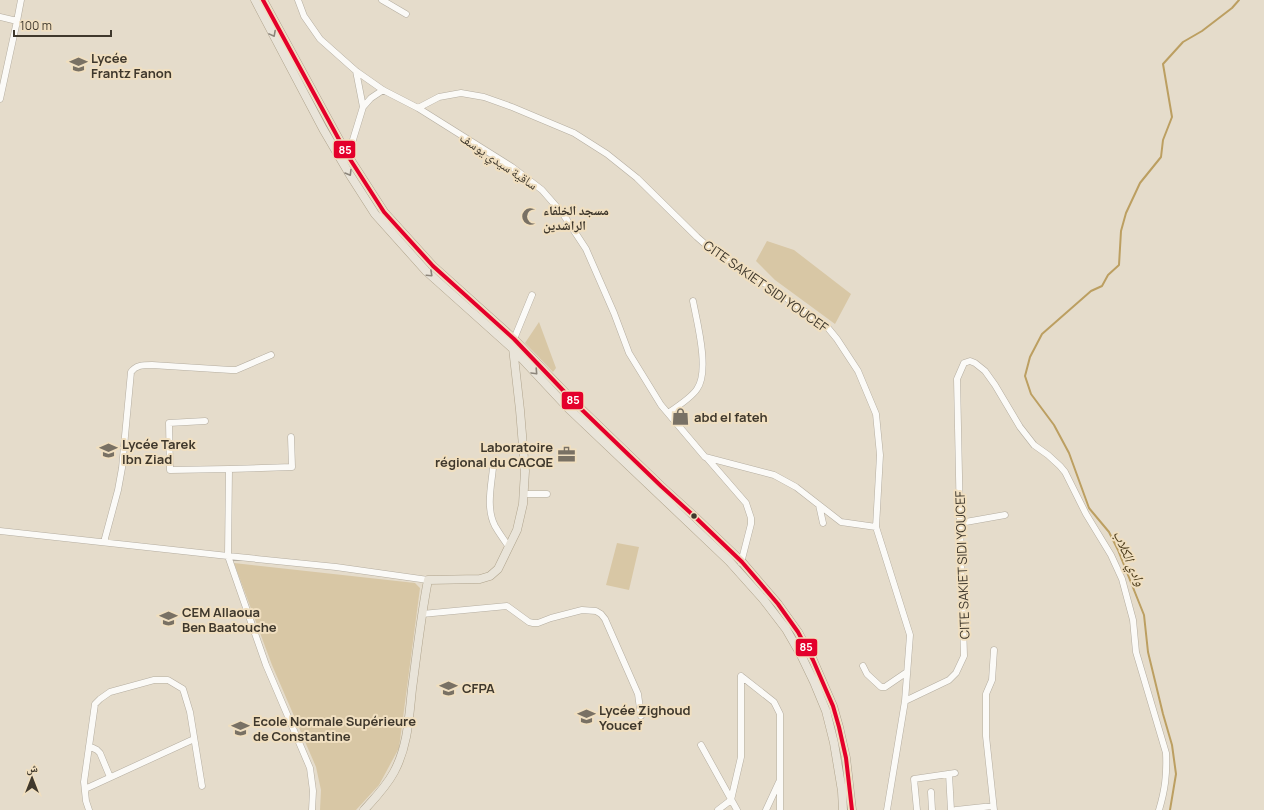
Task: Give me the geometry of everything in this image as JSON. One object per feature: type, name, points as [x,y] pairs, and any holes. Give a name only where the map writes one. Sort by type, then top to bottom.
[{"type":"main road","points":[[255,0],[323,129],[384,212],[409,241],[433,266],[514,339],[594,422],[742,562],[778,604],[798,632],[813,660],[833,706],[846,758],[852,810]]},
{"type":"main road","points":[[263,0],[375,214],[426,271],[512,348],[568,408],[736,570],[763,599],[786,629],[801,655],[826,712],[834,743],[842,791],[843,810]]},
{"type":"main road","points":[[364,810],[381,792],[395,771],[405,744],[422,614],[428,580],[480,579],[490,576],[498,570],[517,530],[524,504],[525,471],[523,438],[512,348],[514,339]]},
{"type":"street","points":[[0,99],[21,0]]},
{"type":"street","name":"ساقية سيدي يوسف","points":[[298,0],[304,16],[320,40],[356,71],[383,90],[418,108],[512,167],[542,190],[563,214],[586,249],[614,313],[629,353],[661,405],[746,503],[751,518],[751,524],[742,562]]},
{"type":"street","points":[[382,0],[406,14]]},
{"type":"street","points":[[0,17],[17,20]]},
{"type":"street","points":[[356,71],[363,107]]},
{"type":"street","points":[[345,159],[363,107],[371,98],[383,90]]},
{"type":"street","name":"CITE SAKIET SIDI YOUCEF","points":[[418,108],[439,97],[461,93],[484,97],[574,133],[607,154],[637,178],[713,251],[778,292],[828,328],[837,339],[858,371],[876,414],[880,455],[876,527],[910,635],[905,701],[887,810]]},
{"type":"street","points":[[514,339],[532,295]]},
{"type":"street","points":[[668,413],[698,389],[702,376],[702,346],[693,300]]},
{"type":"street","points":[[104,542],[122,468],[131,372],[134,368],[141,365],[152,364],[236,370],[272,355]]},
{"type":"street","name":"CITE SAKIET SIDI YOUCEF","points":[[905,701],[949,680],[956,673],[964,656],[957,379],[964,363],[970,361],[976,363],[995,385],[1020,427],[1034,445],[1048,455],[1065,472],[1086,514],[1112,555],[1122,579],[1133,620],[1136,652],[1166,753],[1165,789],[1159,810]]},
{"type":"street","points":[[205,421],[169,423],[170,470],[292,467],[291,438]]},
{"type":"street","points":[[705,457],[774,475],[796,487],[841,522],[876,527]]},
{"type":"street","points":[[492,468],[489,506],[491,517],[495,527],[509,547]]},
{"type":"street","points":[[229,469],[228,556],[266,665],[310,768],[313,791],[312,810]]},
{"type":"street","points":[[524,494],[547,494]]},
{"type":"street","points":[[819,506],[823,523]]},
{"type":"street","points":[[960,523],[1005,515]]},
{"type":"street","points":[[0,530],[336,567],[428,580]]},
{"type":"street","points":[[736,570],[742,562]]},
{"type":"street","points":[[422,614],[507,606],[528,622],[538,624],[551,618],[582,610],[596,611],[605,619],[638,694],[642,716]]},
{"type":"street","points":[[956,810],[994,808],[986,736],[986,694],[992,680],[994,650]]},
{"type":"street","points":[[863,666],[867,674],[881,688],[885,688],[908,672]]},
{"type":"street","points":[[718,810],[731,800],[741,757],[741,676],[774,702],[780,714],[780,810]]},
{"type":"street","points":[[89,810],[86,801],[84,782],[95,704],[110,692],[154,680],[168,680],[183,689],[190,712],[202,786]]},
{"type":"street","points":[[85,789],[194,739]]},
{"type":"street","points":[[701,745],[737,810]]},
{"type":"street","points":[[89,746],[100,753],[110,777]]},
{"type":"street","points":[[917,810],[914,778],[952,774],[952,810]]},
{"type":"street","points":[[766,810],[780,780]]},
{"type":"street","points":[[931,792],[932,810]]},
{"type":"shaded area","points":[[767,241],[794,250],[851,294],[835,324],[775,280],[756,261]]},
{"type":"shaded area","points":[[539,322],[556,368],[553,372],[525,343]]},
{"type":"shaded area","points":[[617,543],[639,547],[629,590],[606,585]]},
{"type":"shaded area","points":[[234,563],[415,583],[420,588],[399,748],[379,785],[356,810],[320,810],[321,790],[316,767],[272,665]]},
{"type":"waterway","name":"وادي الكلاب","points":[[1170,810],[1176,774],[1172,745],[1148,652],[1144,615],[1118,550],[1109,532],[1089,508],[1069,453],[1054,425],[1031,394],[1025,376],[1030,357],[1042,334],[1091,291],[1102,286],[1108,275],[1119,265],[1121,231],[1126,213],[1140,183],[1161,157],[1163,140],[1172,117],[1163,64],[1183,42],[1202,31],[1232,8],[1239,0]]},
{"type":"transit line","name":"85","points":[[263,0],[348,156],[384,212],[433,266],[514,339],[578,406],[742,562],[778,604],[798,632],[813,660],[833,706],[846,758],[852,810]]},
{"type":"place","name":"Lycée Frantz Fanon","points":[[78,65]]},
{"type":"place","name":"مسجد الخلفاء الراشدين","points":[[530,217]]},
{"type":"place","name":"abd el fateh","points":[[681,417]]},
{"type":"place","name":"Lycée Tarek Ibn Ziad","points":[[109,451]]},
{"type":"place","name":"Laboratoire régional du CACQE","points":[[566,454]]},
{"type":"place","name":"CEM Allaoua Ben Baatouche","points":[[169,619]]},
{"type":"place","name":"CFPA","points":[[449,688]]},
{"type":"place","name":"Lycée Zighoud Youcef","points":[[586,717]]},
{"type":"place","name":"Ecole Normale Supérieure de Constantine","points":[[240,728]]}]
